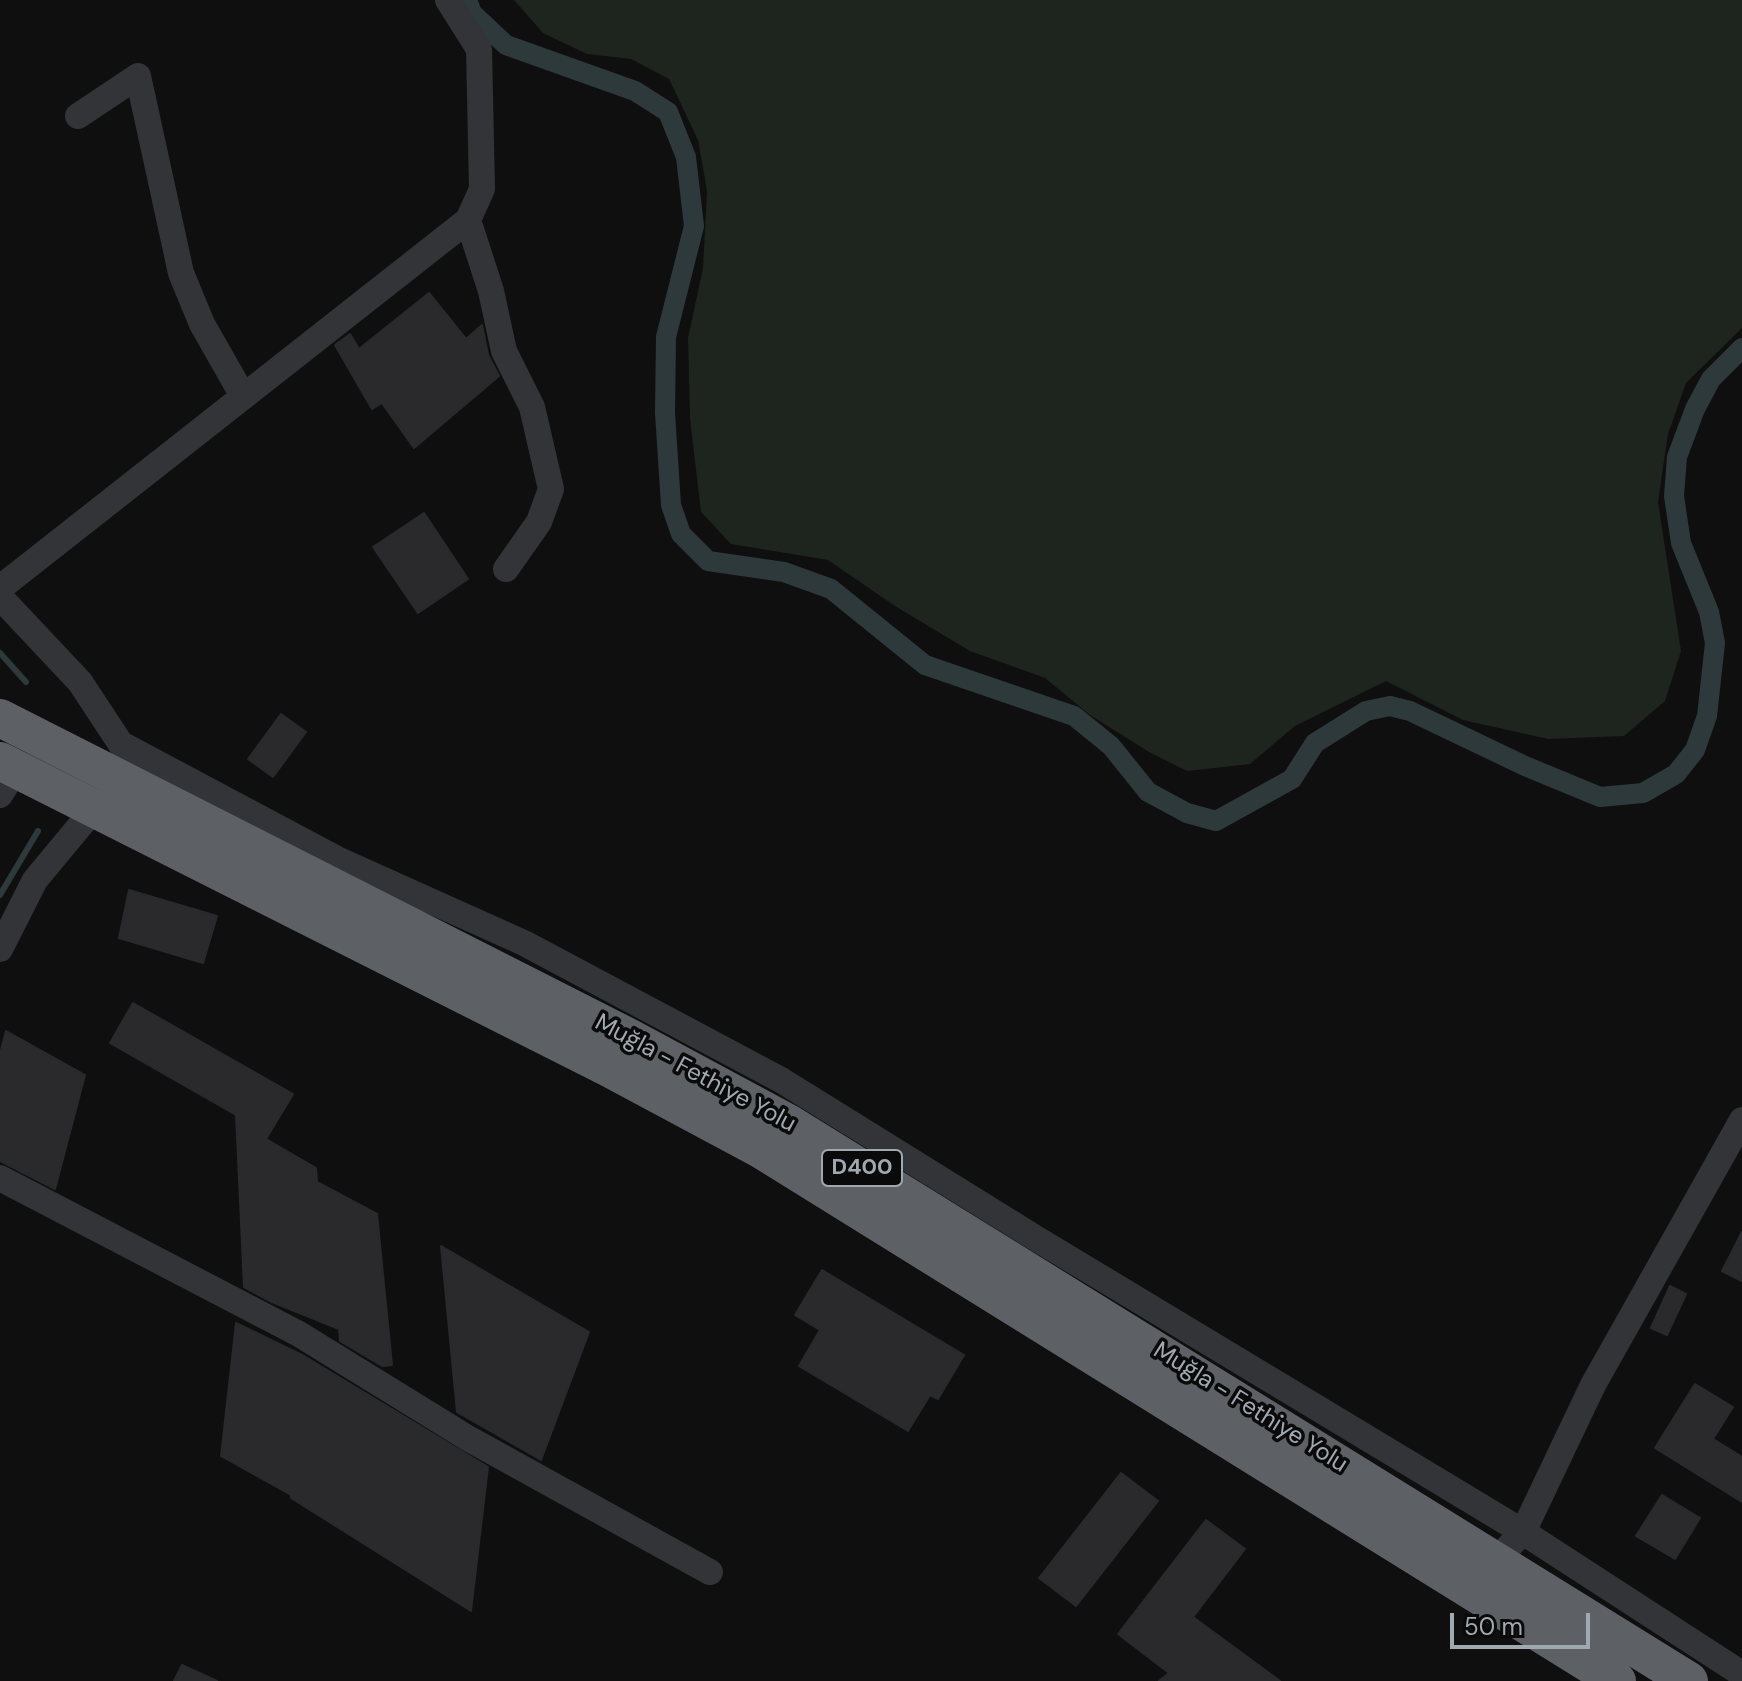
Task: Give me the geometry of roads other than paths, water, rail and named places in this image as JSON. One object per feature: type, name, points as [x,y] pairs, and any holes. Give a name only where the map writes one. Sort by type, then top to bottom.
[{"type":"highway","name":"Muğla - Fethiye Yolu","points":[[0,718],[152,795],[516,960],[788,1123],[1689,1681]]},
{"type":"highway","name":"Muğla - Fethiye Yolu","points":[[5,775],[94,809],[607,1067],[762,1150],[1617,1681]]},
{"type":"street","points":[[0,588],[468,220],[482,189],[479,49],[448,0]]},
{"type":"street","points":[[78,116],[138,76],[181,273],[202,324],[243,396]]},
{"type":"street","points":[[468,220],[491,291],[504,351],[532,407],[551,489],[539,522],[506,569]]},
{"type":"street","points":[[0,597],[80,682],[123,745],[152,795]]},
{"type":"street","points":[[123,745],[337,859],[516,960],[781,1080],[1037,1239],[1523,1532],[1742,1674]]},
{"type":"street","points":[[0,949],[35,880],[94,809]]},
{"type":"street","points":[[1495,1561],[1523,1532],[1593,1385],[1742,1120]]},
{"type":"street","points":[[0,1178],[299,1334],[466,1437],[710,1572]]},
{"type":"waterway","points":[[467,0],[472,13],[506,45],[635,91],[668,112],[686,157],[694,226],[666,337],[665,413],[671,505],[681,534],[708,561],[784,572],[831,589],[925,665],[1074,716],[1111,746],[1148,792],[1187,813],[1216,821],[1292,779],[1315,743],[1366,711],[1390,706],[1410,711],[1525,766],[1600,797],[1643,793],[1676,774],[1695,750],[1707,716],[1715,643],[1709,612],[1681,543],[1674,496],[1677,457],[1695,409],[1711,379],[1742,348]]},
{"type":"waterway","points":[[0,653],[26,682]]},
{"type":"waterway","points":[[0,895],[38,831]]}]
